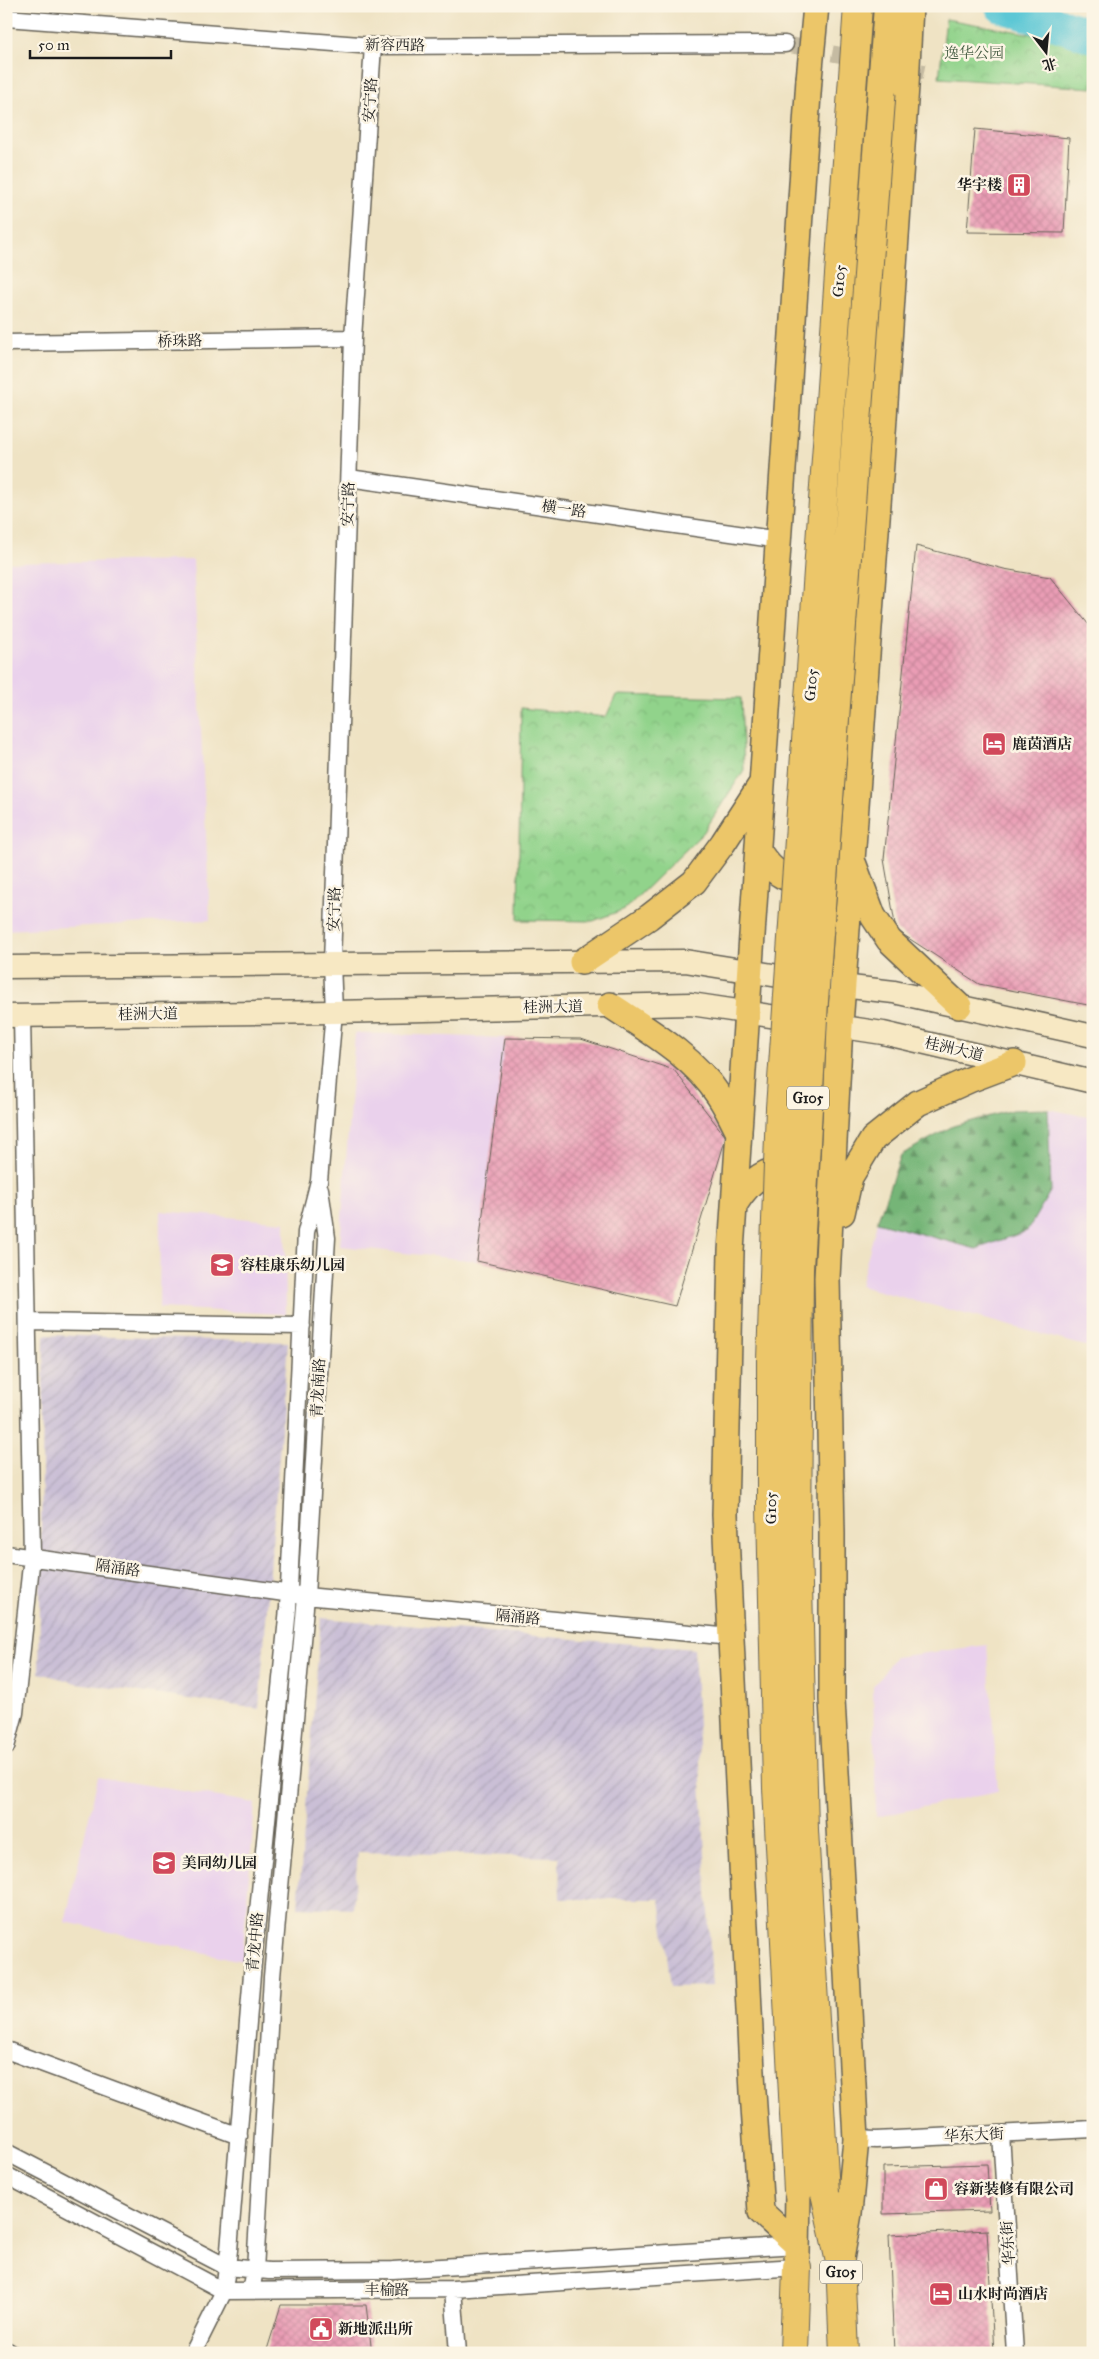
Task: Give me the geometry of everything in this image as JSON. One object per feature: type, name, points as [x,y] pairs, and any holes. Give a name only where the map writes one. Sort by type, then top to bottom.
[{"type":"highway","name":"G105","points":[[798,2191],[778,1788],[771,1507],[771,1350],[780,1108],[858,6]]},
{"type":"highway","name":"G105","points":[[844,2353],[840,2262],[825,2193],[804,1810],[797,1544],[799,1269],[814,991],[888,6]]},
{"type":"highway","name":"G105","points":[[794,2353],[797,2256]]},
{"type":"main road","points":[[797,2256],[761,2212],[752,2092],[725,1515],[732,1251],[739,1133],[747,1011],[752,971],[809,79],[816,6]]},
{"type":"main road","points":[[840,2262],[849,2213],[856,2139],[832,1699],[832,1534],[827,1278],[842,986],[906,86],[910,6]]},
{"type":"main road","points":[[582,962],[649,917],[694,882],[723,843],[764,781]]},
{"type":"main road","points":[[759,852],[776,872],[784,877],[803,882],[818,877],[838,865],[852,851]]},
{"type":"main road","points":[[852,851],[873,916],[889,940],[959,1006]]},
{"type":"main road","points":[[6,967],[685,961],[842,986],[894,992],[1093,1036]]},
{"type":"main road","name":"桂洲大道","points":[[14,1016],[334,1012],[691,1004],[883,1033],[1093,1082]]},
{"type":"main road","points":[[610,1006],[663,1041],[696,1067],[719,1095],[739,1133]]},
{"type":"main road","points":[[827,1278],[850,1177],[873,1139],[918,1103],[969,1080],[1014,1063]]},
{"type":"main road","points":[[735,1204],[744,1189],[759,1177],[776,1170],[792,1172],[813,1181],[831,1199]]},
{"type":"main road","name":"G105","points":[[797,2256],[798,2191]]},
{"type":"street","name":"新容西路","points":[[6,18],[373,46],[785,44]]},
{"type":"street","name":"安宁路","points":[[332,963],[353,338],[373,46]]},
{"type":"street","name":"桥珠路","points":[[6,343],[353,338]]},
{"type":"street","name":"横一路","points":[[349,478],[779,540]]},
{"type":"street","name":"青龙南路","points":[[289,1593],[306,1232],[319,1181],[334,1012],[332,963]]},
{"type":"street","points":[[6,1747],[15,1713],[32,1556],[28,1322],[14,1016]]},
{"type":"street","name":"青龙南路","points":[[306,1596],[327,1238],[319,1181]]},
{"type":"street","points":[[28,1322],[302,1326]]},
{"type":"street","name":"隔涌路","points":[[6,1554],[32,1556],[306,1596],[731,1637]]},
{"type":"street","name":"青龙中路","points":[[193,2353],[224,2291],[253,1962],[289,1593]]},
{"type":"street","name":"青龙中路","points":[[251,2291],[255,2270],[272,1977],[306,1596]]},
{"type":"street","points":[[6,2050],[239,2136]]},
{"type":"street","name":"华东大街","points":[[856,2139],[876,2140],[1093,2129]]},
{"type":"street","name":"华东街","points":[[1001,2134],[1015,2353]]},
{"type":"street","name":"丰榆路","points":[[6,2152],[227,2267],[255,2270],[393,2270],[797,2256]]},
{"type":"street","name":"丰榆路","points":[[6,2175],[224,2291],[453,2290],[797,2256]]},
{"type":"street","points":[[453,2290],[458,2353]]},
{"type":"street","points":[[6,2350],[11,2353]]},
{"type":"shaded area","points":[[193,560],[210,920],[6,930],[6,563]]},
{"type":"shaded area","points":[[355,1033],[505,1038],[477,1261],[340,1246]]},
{"type":"shaded area","points":[[1048,1109],[1093,1118],[1093,1348],[860,1286],[877,1222],[976,1249],[1051,1190]]},
{"type":"shaded area","name":"容桂康乐幼儿园","points":[[160,1211],[285,1222],[286,1314],[159,1308]]},
{"type":"shaded area","points":[[6,1219],[9,1331],[6,1330]]},
{"type":"shaded area","points":[[44,1335],[288,1342],[259,1709],[77,1683],[39,1673]]},
{"type":"shaded area","points":[[321,1618],[694,1649],[712,1986],[671,1987],[660,1899],[560,1899],[559,1857],[358,1852],[353,1909],[298,1907]]},
{"type":"shaded area","points":[[987,1645],[998,1791],[876,1817],[873,1687],[895,1657]]},
{"type":"shaded area","name":"美同幼儿园","points":[[98,1777],[255,1803],[242,1961],[65,1922]]},
{"type":"green space","name":"逸华公园","points":[[946,19],[1093,45],[1093,88],[939,78]]},
{"type":"green space","points":[[616,695],[741,698],[744,770],[703,833],[625,909],[593,921],[518,920],[521,708],[606,717]]},
{"type":"green space","points":[[1048,1109],[1051,1190],[1027,1231],[976,1249],[877,1222],[901,1155],[953,1126],[1012,1110]]},
{"type":"building","name":"华宇楼","points":[[975,129],[1069,138],[1064,233],[967,232]]},
{"type":"building","name":"鹿茵酒店","points":[[916,546],[1004,569],[1050,577],[1093,630],[1093,1006],[979,984],[896,930],[884,859]]},
{"type":"building","points":[[505,1038],[581,1039],[674,1070],[726,1137],[675,1306],[477,1261]]},
{"type":"building","name":"容新装修有限公司","points":[[987,2164],[990,2211],[883,2214],[883,2167]]},
{"type":"building","name":"山水时尚酒店","points":[[987,2230],[994,2353],[894,2353],[889,2235]]},
{"type":"building","name":"新地派出所","points":[[281,2305],[366,2305],[372,2353],[266,2353]]},
{"type":"waterway","points":[[1002,6],[1093,36]]},
{"type":"tunnel","points":[[785,44],[861,59]]},
{"type":"tunnel","points":[[897,67],[924,72]]},
{"type":"place","name":"华宇楼","points":[[1019,185]]},
{"type":"place","name":"鹿茵酒店","points":[[994,744]]},
{"type":"place","name":"容桂康乐幼儿园","points":[[222,1265]]},
{"type":"place","name":"美同幼儿园","points":[[164,1863]]},
{"type":"place","name":"容新装修有限公司","points":[[936,2189]]},
{"type":"place","name":"山水时尚酒店","points":[[941,2294]]},
{"type":"place","name":"新地派出所","points":[[321,2329]]}]
